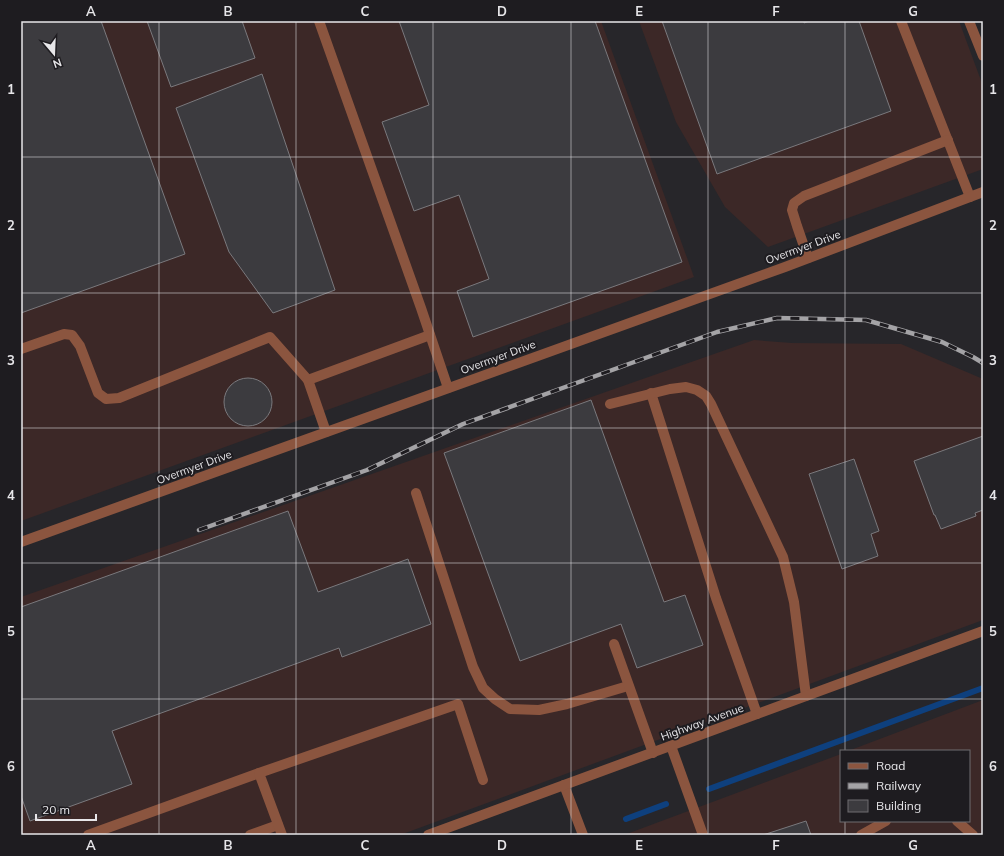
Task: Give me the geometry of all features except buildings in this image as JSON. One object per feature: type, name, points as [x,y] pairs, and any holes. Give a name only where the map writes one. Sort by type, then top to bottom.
[{"type":"street","points":[[319,21],[448,388]]},
{"type":"street","points":[[901,21],[970,197]]},
{"type":"street","points":[[970,21],[983,56]]},
{"type":"street","points":[[808,258],[792,210],[794,203],[804,196],[948,140]]},
{"type":"street","name":"Overmyer Drive","points":[[21,542],[808,258],[983,192]]},
{"type":"street","points":[[21,349],[64,334],[72,335],[80,346],[98,393],[106,399],[119,398],[270,337],[308,380],[326,432]]},
{"type":"street","points":[[308,380],[430,335]]},
{"type":"street","points":[[610,404],[686,387],[697,390],[706,396],[783,557],[794,602],[806,696]]},
{"type":"street","points":[[651,394],[716,598],[757,714]]},
{"type":"street","points":[[416,493],[473,666],[483,688],[495,699],[510,710],[539,710],[567,704],[628,686]]},
{"type":"street","name":"Highway Avenue","points":[[428,835],[983,631]]},
{"type":"street","points":[[614,644],[653,753]]},
{"type":"street","points":[[88,835],[259,773],[458,704],[483,780]]},
{"type":"street","points":[[671,746],[703,835]]},
{"type":"street","points":[[259,773],[282,835]]},
{"type":"street","points":[[564,785],[583,835]]},
{"type":"street","points":[[862,835],[884,822]]},
{"type":"street","points":[[958,822],[973,835]]},
{"type":"street","points":[[250,835],[278,825]]},
{"type":"shaded area","points":[[21,21],[601,21],[694,277],[21,521]]},
{"type":"shaded area","points":[[639,21],[959,21],[983,86],[983,169],[768,247],[725,207],[676,122]]},
{"type":"shaded area","points":[[754,340],[792,343],[901,344],[983,379],[983,620],[400,835],[21,835],[21,597]]},
{"type":"shaded area","points":[[983,700],[983,835],[624,835],[840,754],[840,822],[970,822],[970,750],[851,750]]},
{"type":"waterway","points":[[709,789],[983,688]]},
{"type":"waterway","points":[[626,819],[666,804]]},
{"type":"railway","points":[[199,530],[367,470],[463,424],[717,332],[777,318],[866,320],[942,342],[983,363]]}]
